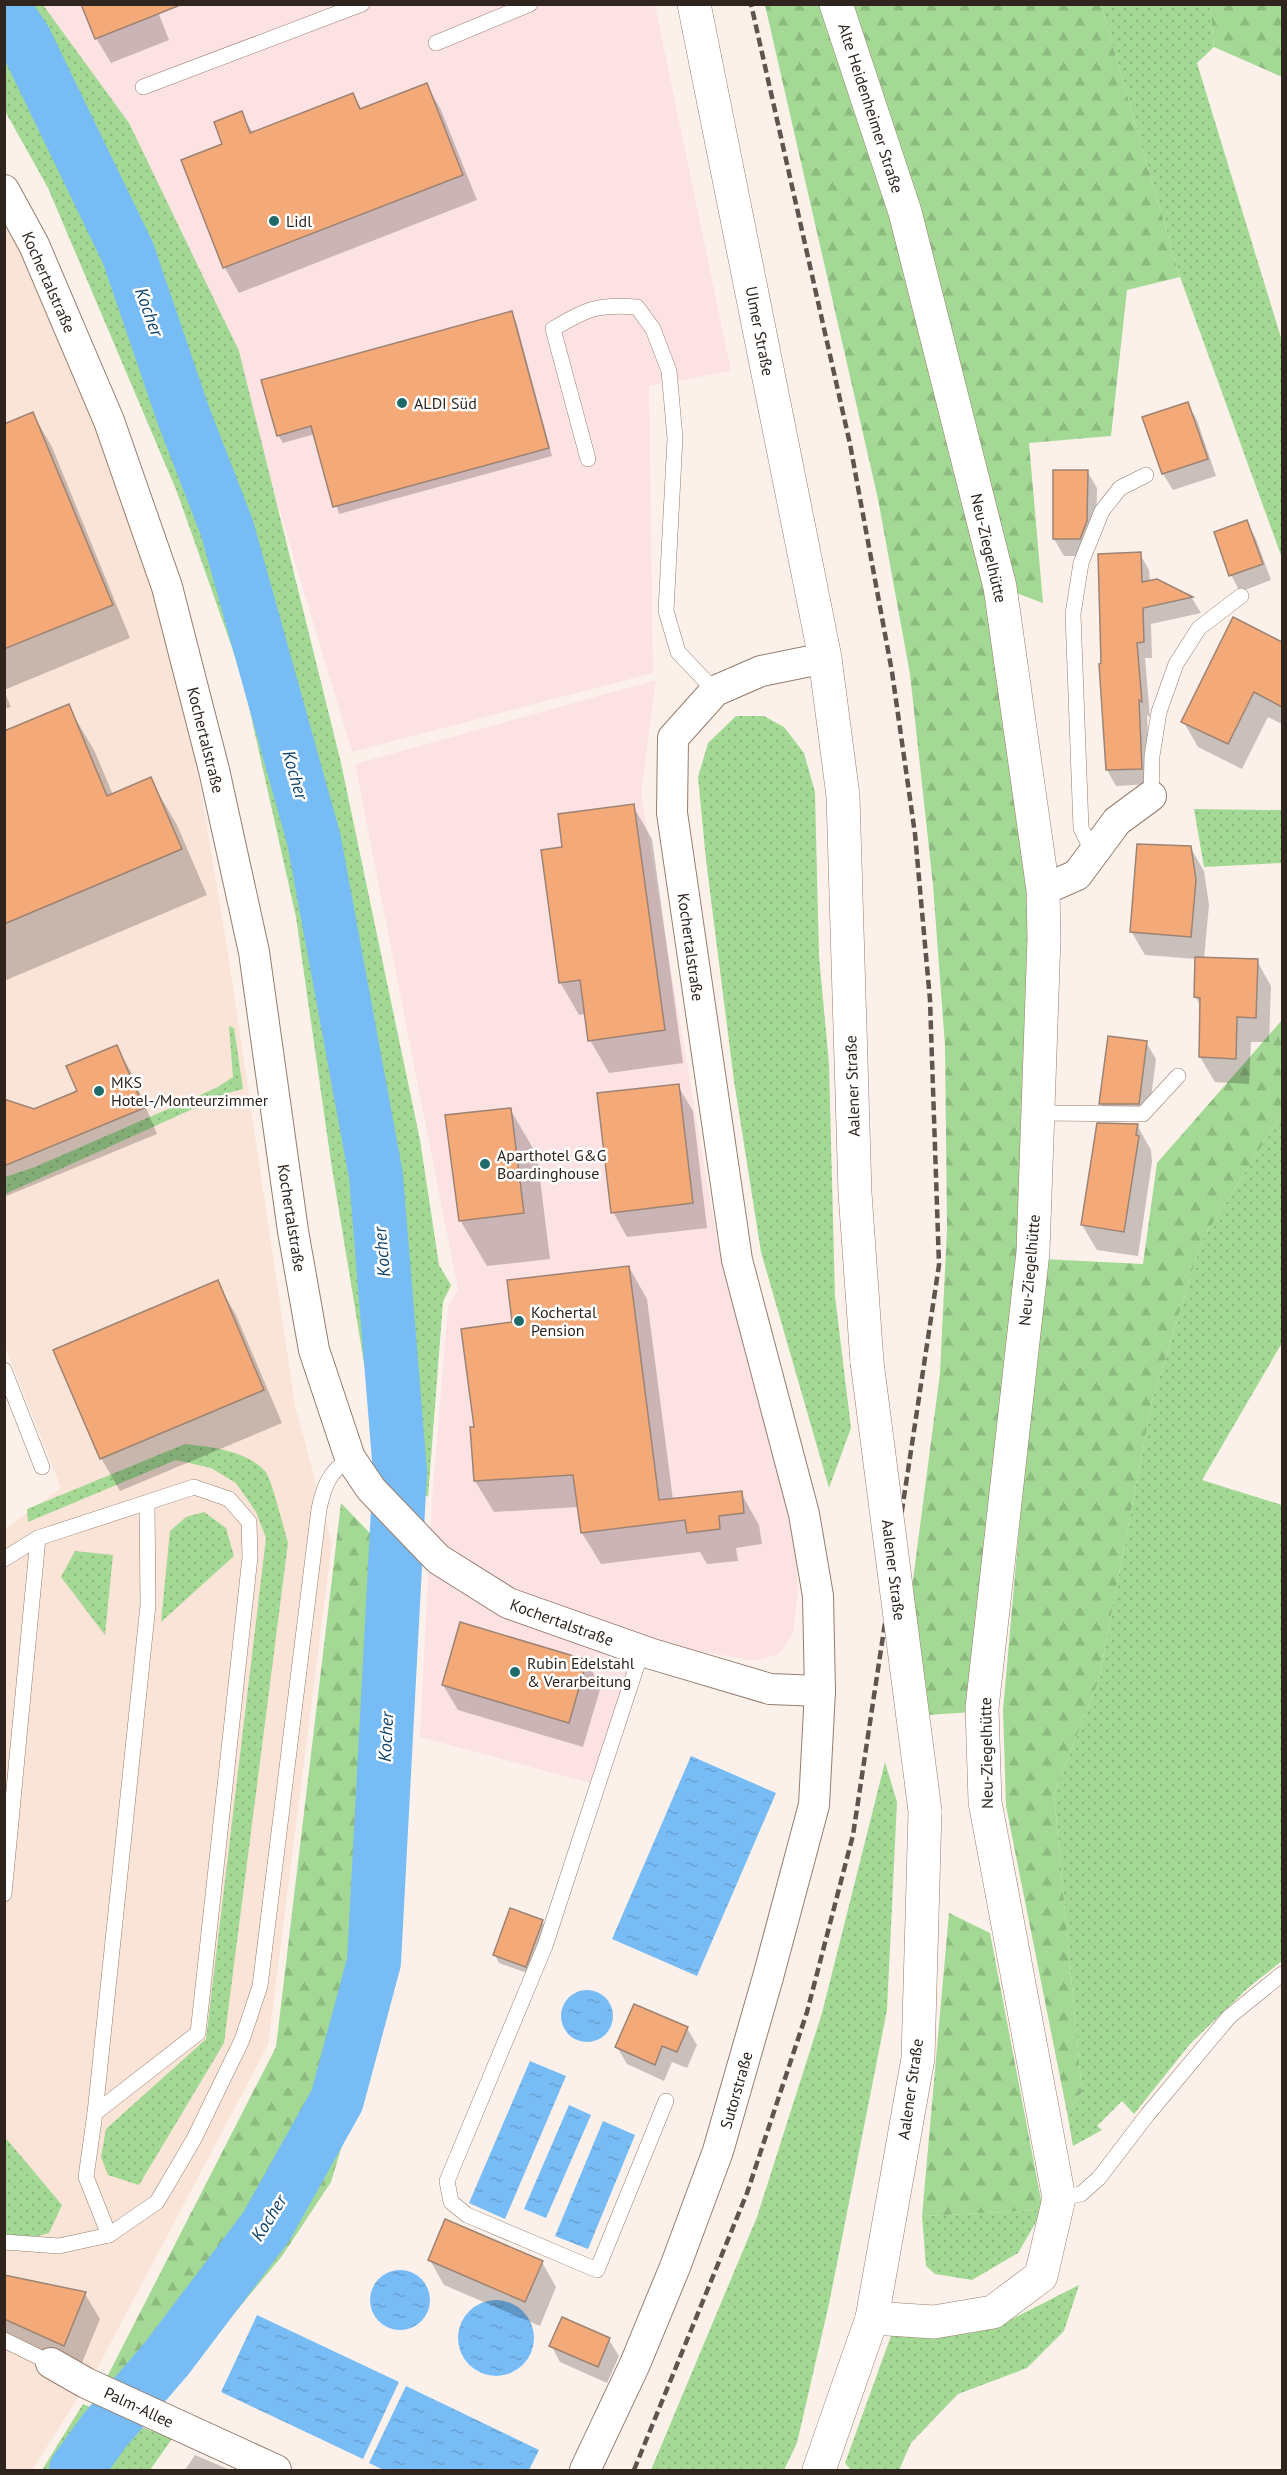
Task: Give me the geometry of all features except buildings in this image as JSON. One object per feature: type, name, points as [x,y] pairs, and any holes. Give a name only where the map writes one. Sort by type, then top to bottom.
[{"type":"street","name":"Ulmer Straße","points":[[694,4],[825,658]]},
{"type":"street","name":"Alte Heidenheimer Straße","points":[[836,4],[905,212]]},
{"type":"street","name":"Kochertalstraße","points":[[4,190],[34,245],[109,421],[167,587],[214,770],[254,952],[293,1232],[314,1350],[350,1458],[371,1489],[438,1559],[508,1603],[642,1650],[770,1689],[820,1691],[818,1596],[804,1514],[737,1260],[672,813],[673,738],[715,691],[761,671],[825,658]]},
{"type":"street","name":"Neu-Ziegelhütte","points":[[872,2318],[934,2322],[993,2312],[1041,2276],[1059,2198],[985,1802],[982,1708],[1033,1252],[1044,938],[1043,890],[1000,587],[905,212]]},
{"type":"street","name":"Aalener Straße","points":[[819,2470],[872,2318],[918,2058],[924,1811],[867,1362],[855,1193],[843,796],[825,658]]},
{"type":"street","points":[[1043,890],[1077,875],[1117,821],[1151,796]]},
{"type":"street","name":"Sutorstraße","points":[[585,2470],[635,2364],[675,2267],[718,2151],[814,1805],[820,1691]]},
{"type":"street","name":"Palm-Allee","points":[[51,2364],[276,2470]]},
{"type":"lane","points":[[143,87],[362,4]]},
{"type":"lane","points":[[436,43],[530,4]]},
{"type":"lane","points":[[588,459],[553,329],[583,311],[608,305],[637,307],[653,329],[669,371],[675,438],[666,611],[678,652],[715,691]]},
{"type":"lane","points":[[1093,853],[1081,828],[1073,614],[1081,563],[1102,511],[1120,488],[1146,475]]},
{"type":"lane","points":[[1151,796],[1152,756],[1159,712],[1176,664],[1199,628],[1241,596]]},
{"type":"lane","points":[[1038,1113],[1143,1114],[1178,1076]]},
{"type":"lane","points":[[4,1370],[42,1467]]},
{"type":"lane","points":[[4,2242],[59,2246],[109,2235],[157,2202],[177,2170],[242,2040],[260,1986],[319,1509],[325,1483],[337,1467],[350,1458]]},
{"type":"lane","points":[[4,1559],[38,1538],[194,1487],[229,1499],[249,1522],[250,1557],[198,2033],[95,2113]]},
{"type":"lane","points":[[109,2235],[86,2177],[95,2113],[148,1605],[147,1503]]},
{"type":"lane","points":[[4,1894],[38,1538]]},
{"type":"lane","points":[[642,1650],[545,1946],[447,2181],[451,2202],[467,2215],[597,2270],[666,2101]]},
{"type":"lane","points":[[1059,2198],[1081,2194],[1099,2178],[1148,2114],[1229,2017],[1282,1974]]},
{"type":"lane","name":"Palm-Allee","points":[[4,2340],[51,2364]]},
{"type":"shaded area","points":[[35,5],[655,5],[731,371],[649,386],[653,673],[352,752],[237,369]]},
{"type":"shaded area","points":[[4,213],[96,422],[155,589],[191,731],[228,953],[295,1405],[332,1543],[268,2045],[99,2365],[32,2470],[4,2470],[4,1530],[61,1488],[4,1344]]},
{"type":"shaded area","points":[[656,680],[641,793],[718,1246],[793,1513],[798,1592],[793,1633],[779,1654],[755,1661],[641,1641],[590,1783],[420,1737],[432,1499],[448,1307],[458,1290],[355,764]]},
{"type":"green space","points":[[4,5],[43,5],[129,123],[239,351],[341,763],[420,1140],[439,1265],[451,1285],[443,1302],[428,1497],[410,1482],[372,1412],[331,1162],[296,917],[242,676],[177,492],[48,188],[5,111]]},
{"type":"green space","points":[[765,5],[1101,5],[1180,277],[1127,290],[1111,436],[1029,443],[1043,603],[1000,587],[989,591],[1031,894],[1021,1252],[972,1712],[928,1715],[911,1595],[940,1373],[947,1229],[945,1046],[933,885],[910,674],[878,499]]},
{"type":"green space","points":[[1101,5],[1210,5],[1214,47],[1197,63],[1282,341],[1282,558],[1180,277]]},
{"type":"green space","points":[[1210,5],[1282,5],[1282,77],[1214,47]]},
{"type":"green space","points":[[736,716],[764,716],[784,727],[804,753],[815,792],[819,956],[829,1064],[835,1296],[851,1428],[829,1488],[761,1252],[734,1081],[706,860],[698,777],[708,743]]},
{"type":"green space","points":[[1194,809],[1282,810],[1282,863],[1204,867]]},
{"type":"green space","points":[[1282,1020],[1282,1114],[1202,1240],[1152,1401],[1099,1679],[1054,1794],[1082,2092],[1067,2112],[1006,1806],[1003,1710],[1043,1259],[1143,1264],[1157,1163]]},
{"type":"green space","points":[[229,1026],[234,1028],[243,1089],[228,1093],[5,1194],[5,1177],[35,1167],[216,1088],[233,1077]]},
{"type":"green space","points":[[1282,1114],[1282,1343],[1202,1480],[1282,1505],[1282,1961],[1249,1987],[1190,2044],[1134,2114],[1122,2101],[1097,2126],[1102,2130],[1073,2146],[1067,2112],[1082,2092],[1054,1794],[1099,1679],[1152,1401],[1202,1240]]},
{"type":"green space","points":[[185,1444],[216,1448],[238,1454],[248,1458],[265,1471],[288,1543],[224,2043],[139,2185],[108,2175],[101,2157],[106,2129],[206,2039],[266,1538],[256,1512],[236,1483],[211,1468],[176,1460],[28,1522],[27,1509]]},
{"type":"green space","points":[[341,1503],[413,1578],[391,1984],[331,2182],[282,2256],[169,2392],[107,2377],[276,2047]]},
{"type":"green space","points":[[204,1512],[226,1528],[234,1556],[161,1622],[170,1531],[186,1517]]},
{"type":"green space","points":[[75,1551],[113,1555],[105,1635],[61,1577]]},
{"type":"green space","points":[[885,1762],[897,1802],[887,2010],[829,2304],[797,2443],[784,2470],[651,2470],[757,2217],[822,2013]]},
{"type":"green space","points":[[949,1913],[990,1933],[1043,2210],[922,2216]]},
{"type":"green space","points":[[4,2136],[62,2205],[49,2233],[15,2242],[5,2233]]},
{"type":"green space","points":[[1043,2210],[1018,2253],[972,2280],[935,2274],[926,2266],[922,2216]]},
{"type":"green space","points":[[1079,2285],[1064,2331],[1027,2368],[958,2394],[911,2443],[899,2470],[851,2470],[845,2463],[892,2333],[1000,2325]]},
{"type":"green space","points":[[83,2404],[172,2439],[150,2470],[42,2470]]},
{"type":"water","points":[[691,1756],[776,1793],[697,1976],[612,1939]]},
{"type":"water","points":[[582,1990],[592,1990],[606,1997],[613,2016],[606,2035],[592,2042],[582,2042],[572,2038],[565,2031],[561,2021],[561,2011],[565,2001],[572,1994]]},
{"type":"water","points":[[530,2061],[566,2076],[505,2219],[469,2203]]},
{"type":"water","points":[[569,2105],[591,2115],[546,2218],[524,2209]]},
{"type":"water","points":[[603,2121],[635,2135],[588,2249],[555,2236]]},
{"type":"water","points":[[400,2270],[417,2275],[425,2283],[430,2300],[425,2317],[417,2325],[400,2330],[383,2325],[375,2317],[370,2300],[375,2283],[383,2275]]},
{"type":"water","points":[[496,2300],[510,2303],[523,2311],[531,2324],[534,2338],[531,2352],[523,2365],[510,2373],[496,2376],[482,2373],[469,2365],[461,2352],[458,2338],[461,2324],[469,2311],[482,2303]]},
{"type":"water","points":[[257,2315],[399,2382],[363,2459],[221,2392]]},
{"type":"water","points":[[406,2386],[539,2450],[529,2470],[384,2470],[369,2463]]},
{"type":"waterway","name":"Kocher","points":[[4,9],[25,40],[128,253],[184,417],[227,528],[314,840],[376,1176],[400,1472],[374,1962],[337,2100],[266,2227],[167,2358],[105,2430],[76,2470]]},
{"type":"waterway","points":[[88,2429],[105,2430]]},
{"type":"railway","points":[[634,2470],[747,2193],[807,2012],[853,1835],[939,1265],[930,1000],[915,834],[892,672],[850,444],[751,4]]},
{"type":"place","name":"Lidl","points":[[274,221]]},
{"type":"place","name":"ALDI Süd","points":[[402,403]]},
{"type":"place","name":"MKS Hotel-/Monteurzimmer","points":[[99,1091]]},
{"type":"place","name":"Aparthotel G&G Boardinghouse","points":[[485,1164]]},
{"type":"place","name":"Kochertal Pension","points":[[519,1321]]},
{"type":"place","name":"Rubin Edelstahl & Verarbeitung","points":[[515,1672]]}]
